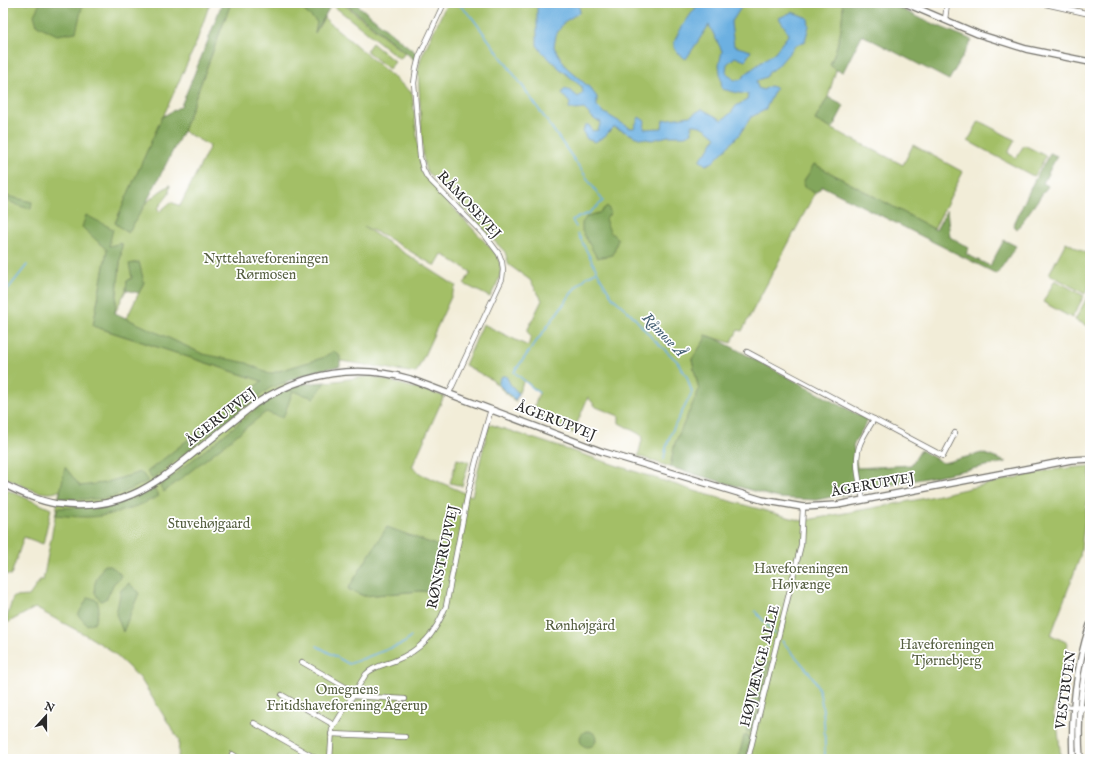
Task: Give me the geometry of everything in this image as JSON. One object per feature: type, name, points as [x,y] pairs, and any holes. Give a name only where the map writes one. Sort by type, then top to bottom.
[{"type":"street","name":"RÅMOSEVEJ","points":[[444,3],[419,57],[414,83],[422,169],[427,177],[487,238],[499,254],[503,270],[502,279],[449,393]]},
{"type":"street","points":[[905,3],[978,34],[1026,49],[1090,62]]},
{"type":"street","points":[[945,20],[947,3]]},
{"type":"street","points":[[1041,3],[1090,14]]},
{"type":"street","points":[[747,352],[943,456],[955,433]]},
{"type":"street","name":"ÅGERUPVEJ","points":[[3,484],[30,496],[56,504],[87,505],[120,499],[135,494],[163,478],[255,404],[269,395],[287,386],[322,375],[361,371],[388,374],[410,379],[610,454],[762,500],[803,507],[837,505],[1071,460],[1090,458]]},
{"type":"street","name":"RØNSTRUPVEJ","points":[[330,759],[331,734],[334,725],[366,674],[372,668],[405,657],[430,636],[439,623],[446,606],[468,493],[491,409]]},
{"type":"street","points":[[863,500],[857,459],[861,443],[874,419]]},
{"type":"street","name":"HØJVÆNGE ALLE","points":[[748,759],[801,546],[803,507]]},
{"type":"street","name":"VESTBUEN","points":[[1073,759],[1072,737],[1080,663],[1090,625]]},
{"type":"street","name":"VESTBUEN","points":[[1080,759],[1076,707],[1090,649]]},
{"type":"street","points":[[302,662],[353,694],[405,699]]},
{"type":"street","points":[[282,695],[334,725]]},
{"type":"street","points":[[1060,706],[1090,709]]},
{"type":"street","points":[[254,723],[317,759]]},
{"type":"street","points":[[331,734],[405,737]]},
{"type":"street","points":[[232,754],[240,759]]},
{"type":"green space","points":[[3,3],[210,3],[195,46],[115,223],[128,233],[146,203],[170,185],[169,194],[158,208],[159,212],[171,202],[180,206],[210,146],[183,131],[231,3],[295,3],[318,22],[316,31],[324,18],[412,93],[421,171],[497,255],[500,267],[500,277],[490,297],[464,284],[471,272],[442,254],[435,266],[381,234],[364,227],[456,286],[416,373],[341,361],[271,378],[123,326],[144,282],[133,278],[127,281],[126,290],[115,313],[122,244],[106,256],[93,326],[262,381],[306,385],[371,376],[444,396],[412,467],[421,474],[472,496],[489,424],[698,492],[802,521],[921,499],[1050,470],[1090,466],[1090,480],[1080,557],[1051,635],[1068,643],[1053,713],[1058,731],[1061,759],[178,759],[179,740],[140,678],[109,649],[35,608],[5,624],[13,597],[29,596],[41,579],[43,581],[60,490],[54,493],[39,492],[3,476]],"holes":[[[387,528],[444,548],[436,592],[420,591],[364,596],[348,589]]]},
{"type":"green space","points":[[40,3],[83,3],[76,32],[57,35],[37,25],[34,15]]},
{"type":"green space","points":[[222,3],[231,3],[183,131],[146,203],[128,233],[115,223],[162,117],[181,106]]},
{"type":"green space","points":[[295,3],[328,3],[331,5],[315,33],[317,22]]},
{"type":"green space","points":[[330,3],[342,3],[405,53],[400,59]]},
{"type":"green space","points":[[344,3],[355,3],[416,53],[416,61]]},
{"type":"green space","points":[[447,3],[840,3],[843,6],[841,29],[836,50],[830,65],[836,70],[828,97],[815,120],[903,165],[913,145],[963,172],[934,229],[814,164],[804,187],[815,193],[742,331],[738,330],[731,343],[705,335],[706,338],[692,359],[699,390],[675,443],[670,467],[638,456],[643,436],[619,423],[619,416],[596,407],[588,397],[573,433],[531,416],[539,393],[524,380],[515,402],[492,380],[465,365],[483,324],[528,346],[531,337],[527,331],[542,300],[530,280],[509,265],[505,252],[428,173],[425,168],[418,71],[421,58]]},
{"type":"green space","points":[[840,3],[889,3],[924,20],[972,40],[949,80],[862,35],[843,72],[836,70],[830,65],[836,50],[841,29],[843,6]]},
{"type":"green space","points":[[372,43],[395,62],[389,69],[366,51]]},
{"type":"green space","points":[[828,97],[844,106],[832,129],[815,120]]},
{"type":"green space","points":[[979,121],[1015,140],[1008,153],[1016,158],[1024,145],[1046,156],[1035,175],[1033,176],[968,141]]},
{"type":"green space","points":[[1050,153],[1057,156],[1043,183],[1048,186],[1017,229],[1013,226],[1034,181]]},
{"type":"green space","points":[[814,164],[936,230],[947,210],[950,237],[969,248],[966,254],[990,266],[1004,240],[1016,246],[997,274],[822,186],[815,193],[804,187],[803,183]]},
{"type":"green space","points":[[7,196],[32,202],[31,209],[12,203],[6,199]]},
{"type":"green space","points":[[607,206],[611,213],[605,219],[610,232],[618,239],[613,255],[597,258],[582,231],[582,223],[587,216],[599,213]]},
{"type":"green space","points":[[86,215],[113,229],[109,246],[122,243],[115,313],[203,354],[247,363],[269,374],[322,358],[334,351],[340,356],[340,366],[315,371],[270,388],[152,479],[147,472],[262,381],[93,326],[107,250],[82,227]]},
{"type":"green space","points":[[1066,242],[1090,255],[1090,284],[1085,294],[1049,274]]},
{"type":"green space","points":[[139,262],[144,282],[139,293],[126,290],[127,281],[132,278],[129,264]]},
{"type":"green space","points":[[1055,280],[1084,296],[1072,318],[1043,302]]},
{"type":"green space","points":[[1090,292],[1090,327],[1075,320]]},
{"type":"green space","points":[[705,335],[715,338],[868,420],[853,445],[857,468],[911,465],[921,450],[943,463],[982,453],[1006,462],[816,500],[778,498],[670,467],[675,443],[699,390],[692,359],[706,338]]},
{"type":"green space","points":[[325,382],[314,398],[293,391],[283,418],[266,412],[164,492],[160,486],[259,407],[288,388],[301,384]]},
{"type":"green space","points":[[457,459],[469,462],[462,486],[450,483]]},
{"type":"green space","points":[[65,467],[80,486],[104,483],[141,472],[148,481],[123,493],[107,498],[59,498]]},
{"type":"green space","points":[[3,488],[51,509],[43,544],[24,537],[11,575],[3,574]]},
{"type":"green space","points":[[154,489],[159,496],[142,504],[115,513],[96,517],[56,515],[58,508],[118,503],[142,495]]},
{"type":"green space","points":[[387,527],[444,548],[436,592],[420,591],[364,596],[348,589]]},
{"type":"green space","points":[[104,565],[112,567],[121,575],[114,583],[107,598],[101,601],[97,597],[94,588]]},
{"type":"green space","points":[[129,583],[139,593],[123,632],[116,614],[121,590]]},
{"type":"green space","points":[[88,597],[97,600],[99,609],[95,622],[87,625],[78,615]]},
{"type":"green space","points":[[762,661],[770,663],[751,733],[746,731]]},
{"type":"green space","points":[[585,731],[591,731],[596,736],[594,745],[591,747],[585,747],[580,742],[580,736]]},
{"type":"green space","points":[[747,735],[750,740],[746,759],[738,759],[744,736]]},
{"type":"water","points":[[537,3],[579,5],[580,12],[564,22],[556,35],[554,47],[566,67],[590,88],[597,97],[597,106],[603,112],[630,128],[634,128],[639,117],[645,121],[644,129],[662,128],[663,120],[690,116],[702,109],[722,120],[731,113],[736,106],[747,100],[748,94],[722,89],[719,65],[722,51],[709,25],[686,59],[678,53],[674,47],[677,35],[699,3],[744,3],[731,23],[734,46],[751,51],[745,61],[735,57],[727,64],[726,72],[734,80],[740,80],[748,72],[775,52],[789,34],[779,18],[792,12],[808,18],[809,26],[805,41],[795,46],[777,67],[770,71],[766,77],[756,81],[758,88],[763,90],[770,86],[776,88],[765,110],[751,117],[739,135],[713,162],[706,165],[699,160],[708,150],[716,137],[698,125],[691,125],[692,133],[685,136],[668,136],[652,140],[639,138],[614,127],[605,136],[595,142],[587,139],[583,132],[585,125],[589,125],[592,131],[598,130],[601,122],[595,120],[584,109],[575,110],[569,108],[570,103],[562,94],[564,89],[571,91],[578,97],[583,93],[582,87],[559,68],[542,52],[537,45]]},
{"type":"water","points":[[502,376],[506,376],[510,384],[519,394],[515,400],[499,385],[499,381]]},
{"type":"waterway","name":"Råmose Å","points":[[457,3],[471,16],[518,80]]},
{"type":"waterway","name":"Råmose Å","points":[[519,81],[603,201],[589,213],[572,220],[576,227]]},
{"type":"waterway","name":"Råmose Å","points":[[578,234],[600,277],[613,298],[632,315],[651,337],[677,361],[687,377],[692,392],[668,441],[664,459]]},
{"type":"waterway","points":[[3,293],[27,265]]},
{"type":"waterway","points":[[539,393],[514,372],[576,287],[588,276],[596,272]]},
{"type":"waterway","name":"Råmose Å","points":[[755,611],[775,634]]},
{"type":"waterway","points":[[317,646],[349,664],[404,643],[411,637]]},
{"type":"waterway","name":"Råmose Å","points":[[782,641],[803,664],[818,686],[824,718],[825,759]]},
{"type":"park label","name":"Nyttehaveforeningen Rørmosen","points":[[266,268]]},
{"type":"park label","name":"Stuvehøjgaard","points":[[209,524]]},
{"type":"park label","name":"Haveforeningen Højvænge","points":[[801,578]]},
{"type":"park label","name":"Rønhøjgård","points":[[580,626]]},
{"type":"park label","name":"Haveforeningen Tjørnebjerg","points":[[947,654]]},
{"type":"park label","name":"Omegnens Fritidshaveforening Ågerup","points":[[347,698]]}]
